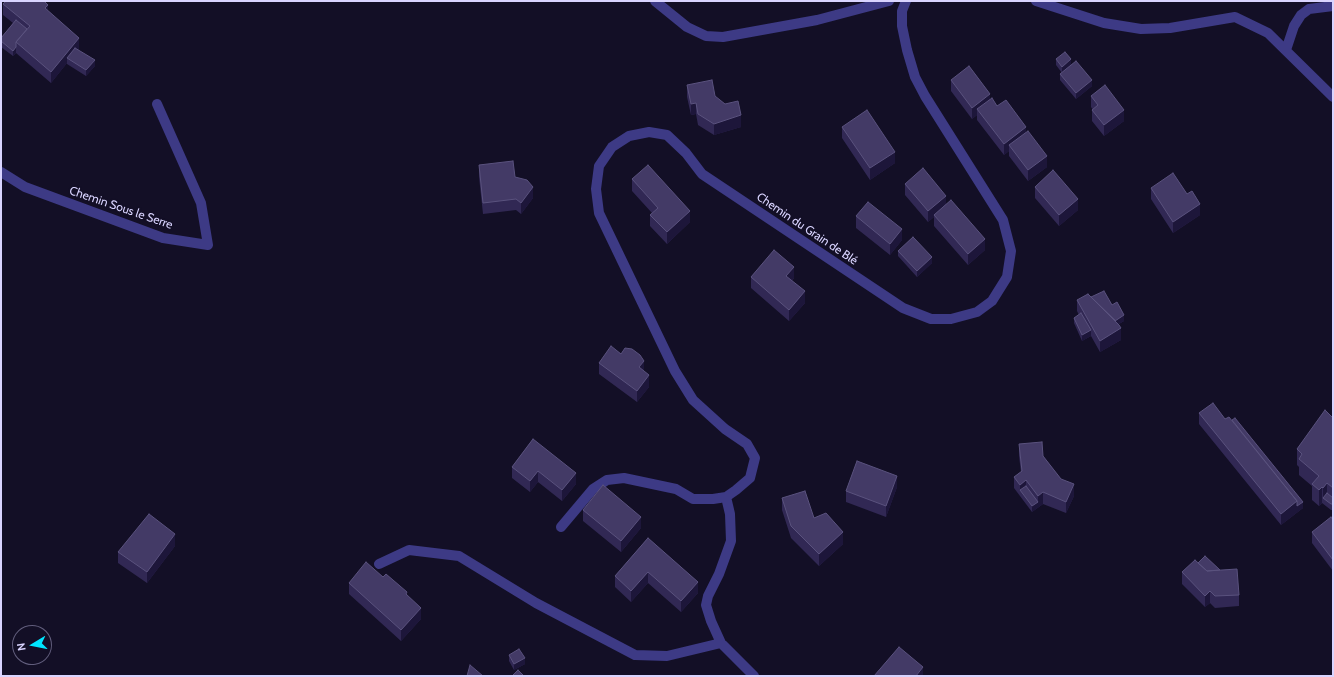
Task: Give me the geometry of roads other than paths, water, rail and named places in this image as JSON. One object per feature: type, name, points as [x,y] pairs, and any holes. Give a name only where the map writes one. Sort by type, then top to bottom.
[{"type":"street","points":[[655,1],[687,27],[706,36],[723,37],[817,20],[889,1]]},
{"type":"street","name":"Chemin du Grain de Blé","points":[[726,497],[750,478],[755,458],[747,444],[725,428],[693,400],[676,371],[599,213],[596,189],[600,166],[612,147],[629,136],[648,132],[668,135],[686,153],[702,174],[903,308],[931,319],[951,319],[977,312],[992,301],[1007,277],[1011,252],[1003,220],[925,96],[915,77],[902,26],[902,11],[906,1]]},
{"type":"street","points":[[1036,1],[1104,23],[1141,29],[1170,28],[1235,17],[1268,33],[1333,97]]},
{"type":"street","points":[[1286,50],[1294,26],[1301,15],[1309,9],[1333,6]]},
{"type":"street","name":"Chemin Sous le Serre","points":[[1,172],[25,187],[163,238],[208,245],[201,203],[157,104]]},
{"type":"street","points":[[561,527],[593,489],[607,480],[624,478],[658,485],[676,489],[693,499],[713,499],[726,497],[730,514],[730,540],[719,574],[708,596],[706,605],[711,621],[721,643],[754,676]]},
{"type":"street","points":[[379,564],[409,550],[459,556],[536,603],[635,655],[667,656],[721,643]]}]
